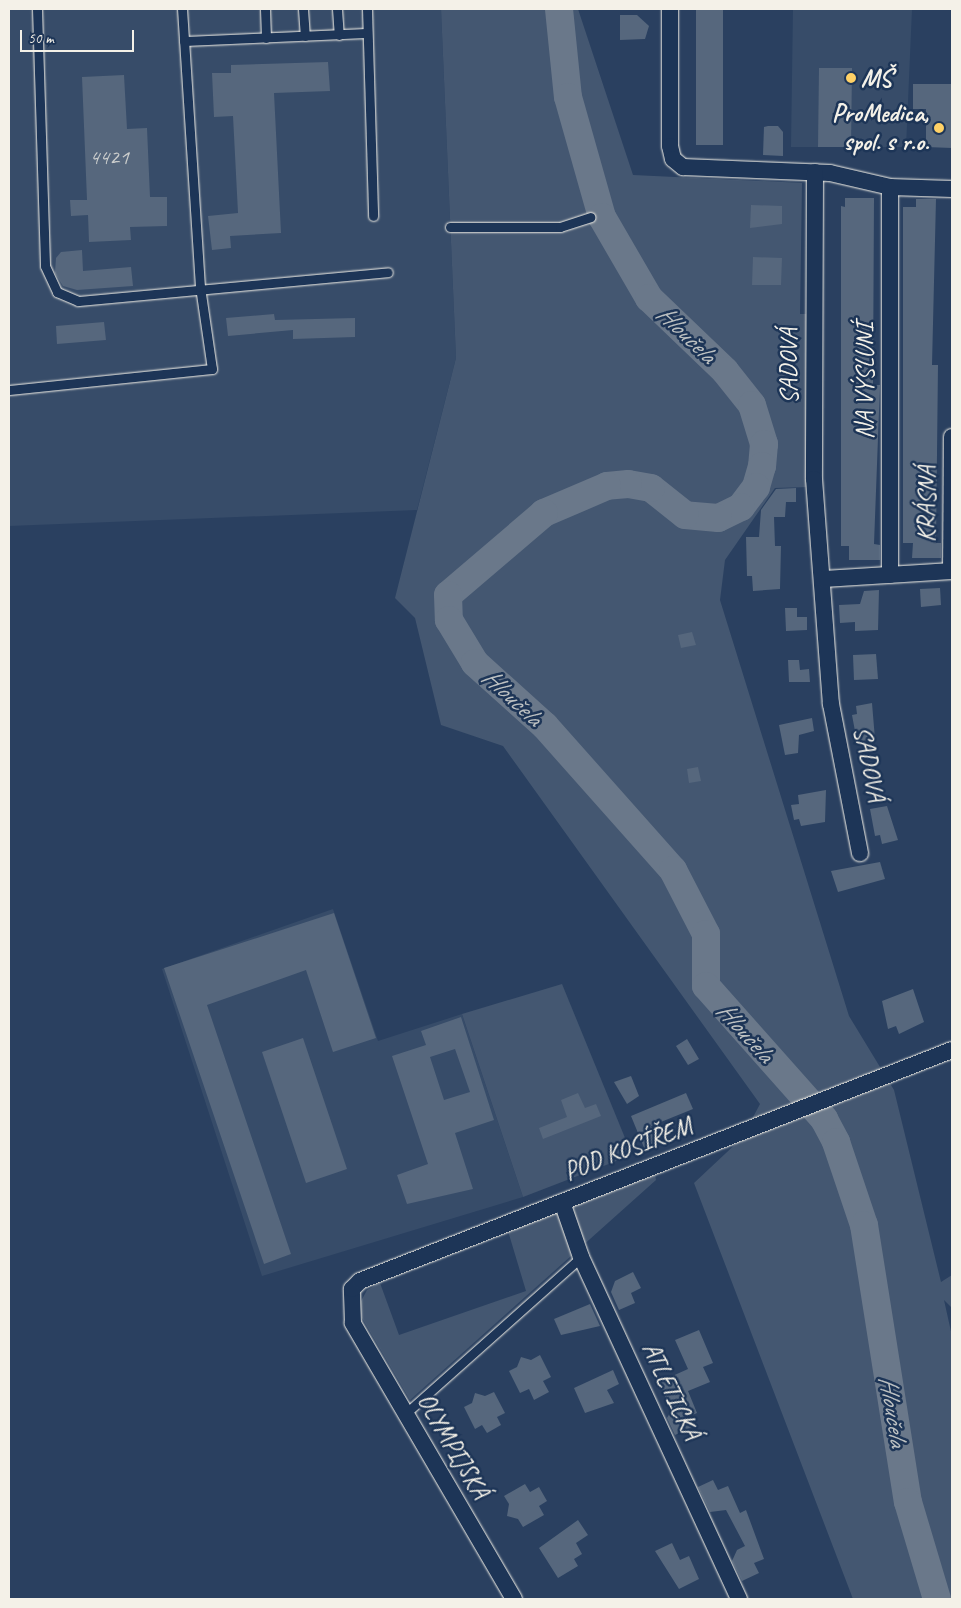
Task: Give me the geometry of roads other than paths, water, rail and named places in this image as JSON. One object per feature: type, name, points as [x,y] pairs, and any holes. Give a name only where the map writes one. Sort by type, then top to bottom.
[{"type":"street","points":[[670,9],[673,159],[687,170],[815,172],[890,187],[952,188]]},
{"type":"street","name":"SADOVÁ","points":[[815,172],[814,479],[824,579],[831,704],[860,853]]},
{"type":"street","name":"NA VÝSLUNÍ","points":[[890,187],[890,575]]},
{"type":"street","name":"KRÁSNÁ","points":[[952,438],[952,571]]},
{"type":"street","points":[[824,579],[952,571]]},
{"type":"street","name":"POD KOSÍŘEM","points":[[350,1317],[350,1294],[360,1281],[952,1050]]},
{"type":"street","name":"ATLETICKÁ","points":[[562,1202],[582,1257],[739,1599]]},
{"type":"street","name":"OLYMPIJSKÁ","points":[[350,1317],[514,1599]]},
{"type":"lane","points":[[37,9],[45,266],[52,287],[78,301],[200,287],[388,272]]},
{"type":"lane","points":[[9,390],[212,368],[200,287],[182,9]]},
{"type":"lane","points":[[265,9],[266,38]]},
{"type":"lane","points":[[303,9],[305,36]]},
{"type":"lane","points":[[337,9],[338,34]]},
{"type":"lane","points":[[367,9],[373,216]]},
{"type":"lane","points":[[184,41],[367,33]]},
{"type":"lane","points":[[450,227],[560,227],[590,216]]},
{"type":"lane","points":[[405,1414],[582,1257]]},
{"type":"waterway","name":"Hloučela","points":[[559,9],[568,97],[602,217],[649,298],[725,371],[752,405],[764,444],[762,466],[756,487],[741,507],[718,518],[685,515],[651,488],[628,484],[607,486],[544,513],[448,595],[449,620],[475,663],[545,726],[673,870],[706,934],[706,986],[824,1119],[836,1142],[864,1225],[908,1502],[937,1599]]},
{"type":"place","name":"MŠ","points":[[851,78]]},
{"type":"place","name":"ProMedica, spol. s r.o.","points":[[939,128]]}]
